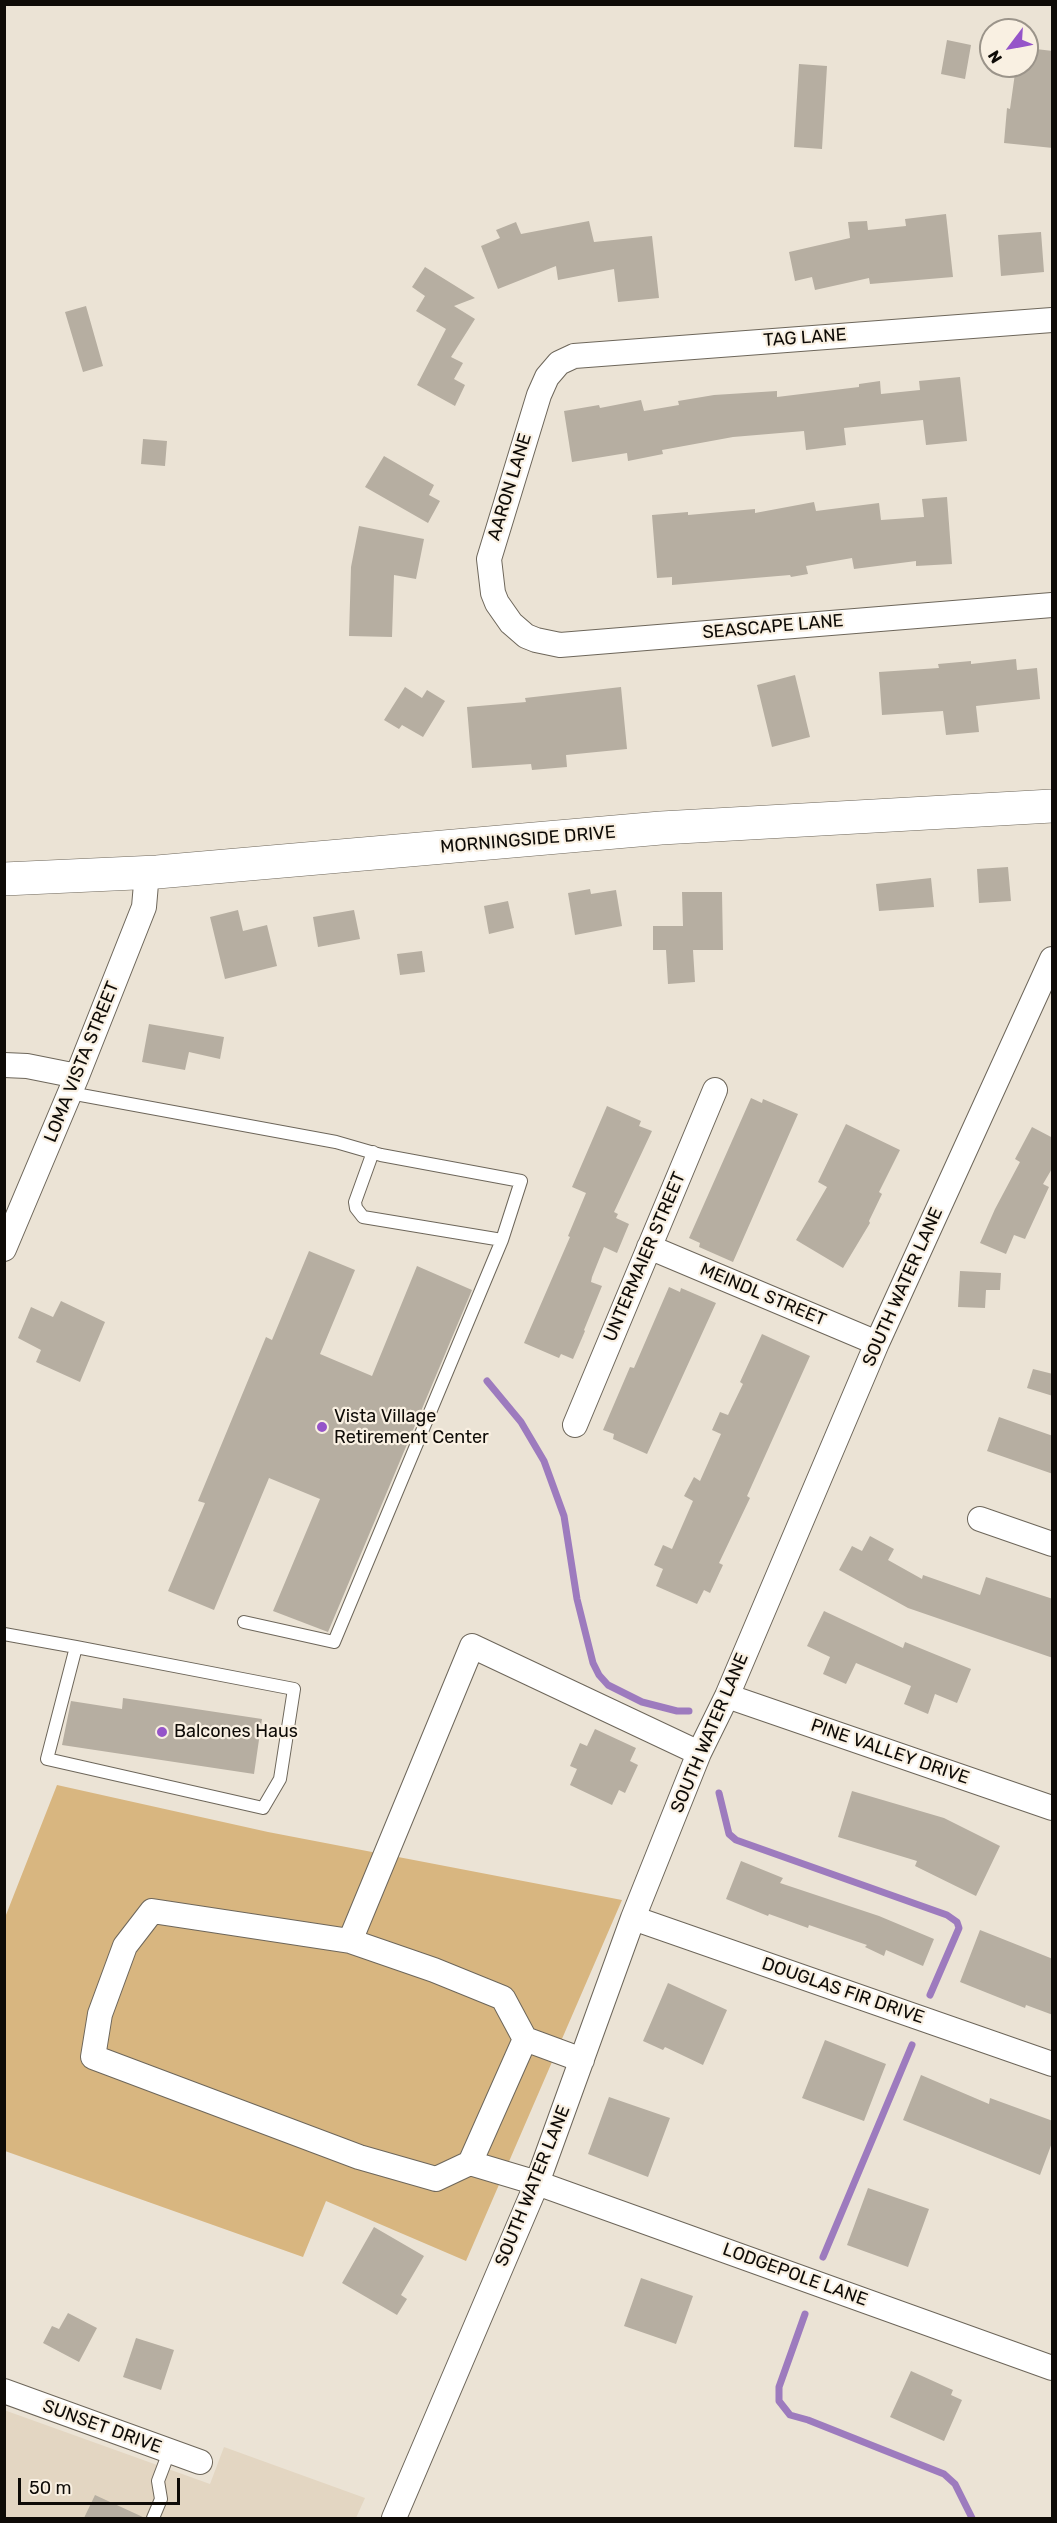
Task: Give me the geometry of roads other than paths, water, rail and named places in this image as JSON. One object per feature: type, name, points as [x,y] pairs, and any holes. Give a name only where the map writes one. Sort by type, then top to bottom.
[{"type":"street","name":"TAG LANE","points":[[559,363],[574,356],[591,353],[1053,320]]},
{"type":"street","name":"AARON LANE","points":[[504,614],[496,603],[491,583],[489,559],[492,545],[539,395],[547,377],[559,363]]},
{"type":"street","name":"SEASCAPE LANE","points":[[504,614],[526,636],[560,645],[1053,605]]},
{"type":"street","name":"MORNINGSIDE DRIVE","points":[[4,879],[147,872],[661,828],[1053,806]]},
{"type":"street","name":"LOMA VISTA STREET","points":[[4,1249],[74,1085],[144,907],[147,872]]},
{"type":"street","name":"SOUTH WATER LANE","points":[[394,2518],[537,2183],[633,1918],[699,1753],[727,1696],[877,1343],[1053,959]]},
{"type":"street","points":[[4,1065],[27,1066],[74,1085]]},
{"type":"street","name":"UNTERMAIER STREET","points":[[575,1425],[715,1090]]},
{"type":"street","name":"MEINDL STREET","points":[[649,1247],[877,1343]]},
{"type":"street","points":[[980,1519],[1053,1544]]},
{"type":"street","points":[[350,1941],[472,1646],[699,1753]]},
{"type":"street","name":"PINE VALLEY DRIVE","points":[[727,1696],[1053,1808]]},
{"type":"street","points":[[525,2039],[470,2163],[435,2179],[359,2157],[93,2057],[100,2014],[125,1946],[152,1911],[350,1941],[434,1970],[503,1998],[525,2039],[582,2060]]},
{"type":"street","name":"DOUGLAS FIR DRIVE","points":[[633,1918],[1053,2064]]},
{"type":"street","name":"LODGEPOLE LANE","points":[[470,2163],[537,2183],[1053,2368]]},
{"type":"street","name":"SUNSET DRIVE","points":[[4,2391],[200,2462]]},
{"type":"lane","points":[[74,1085],[373,1152],[521,1181],[502,1240],[334,1642],[244,1622]]},
{"type":"lane","points":[[373,1152],[355,1203],[363,1217],[502,1240]]},
{"type":"lane","points":[[4,1634],[76,1647],[294,1689],[280,1779],[263,1808],[47,1759],[76,1647]]},
{"type":"lane","points":[[153,2518],[160,2499],[158,2481],[170,2452]]},
{"type":"waterway","points":[[487,1381],[521,1422],[544,1461],[564,1516],[577,1599],[593,1663],[599,1675],[608,1685],[642,1702],[677,1711],[689,1711]]},
{"type":"waterway","points":[[719,1793],[729,1834],[736,1840],[947,1915],[957,1922],[959,1928],[930,1995]]},
{"type":"waterway","points":[[823,2257],[912,2045]]},
{"type":"waterway","points":[[805,2314],[779,2387],[779,2401],[790,2415],[944,2474],[955,2484],[972,2518]]},
{"type":"place","name":"Vista Village Retirement Center","points":[[322,1427]]},
{"type":"place","name":"Balcones Haus","points":[[162,1732]]}]
